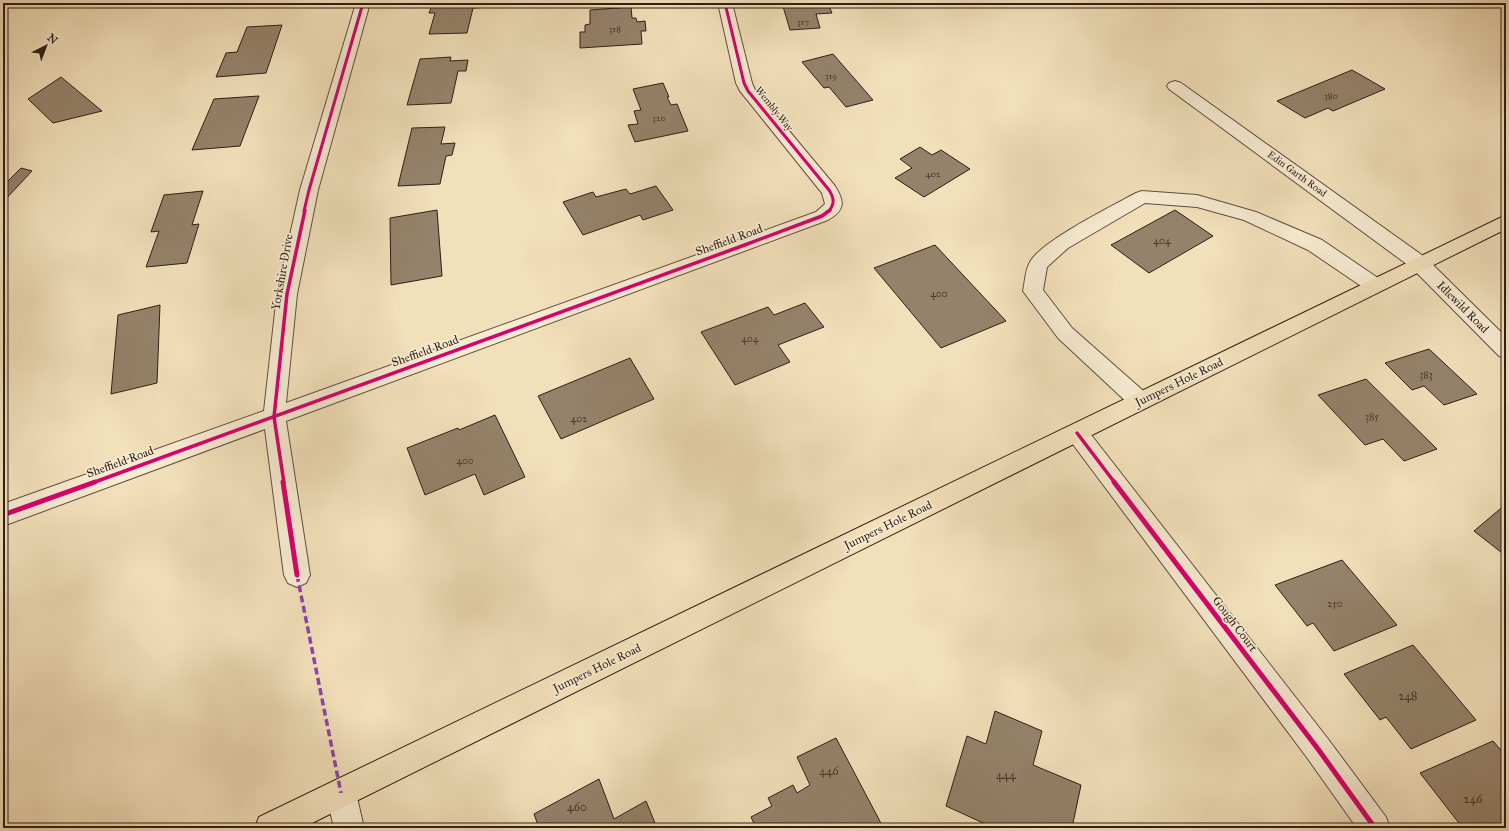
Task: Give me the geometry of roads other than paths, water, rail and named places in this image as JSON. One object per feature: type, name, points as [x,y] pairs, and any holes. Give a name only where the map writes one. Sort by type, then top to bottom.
[{"type":"main road","name":"Jumpers Hole Road","points":[[270,828],[1506,221]]},
{"type":"street","name":"Yorkshire Drive","points":[[297,575],[274,417],[287,294],[308,190],[363,3]]},
{"type":"street","name":"Wembly Way","points":[[725,3],[744,83],[748,91],[829,190]]},
{"type":"street","name":"Edin Garth Road","points":[[1175,86],[1419,263]]},
{"type":"street","name":"Sheffield Road","points":[[3,515],[822,216],[830,211],[834,204],[833,197],[829,190]]},
{"type":"street","points":[[1140,401],[1065,333],[1032,291],[1038,264],[1061,244],[1142,197],[1197,201],[1250,216],[1315,245],[1374,285]]},
{"type":"street","name":"Idlewild Road","points":[[1419,263],[1506,350]]},
{"type":"street","name":"Gough Court","points":[[1077,433],[1318,749],[1375,828]]},
{"type":"street","points":[[341,793],[349,828]]}]
